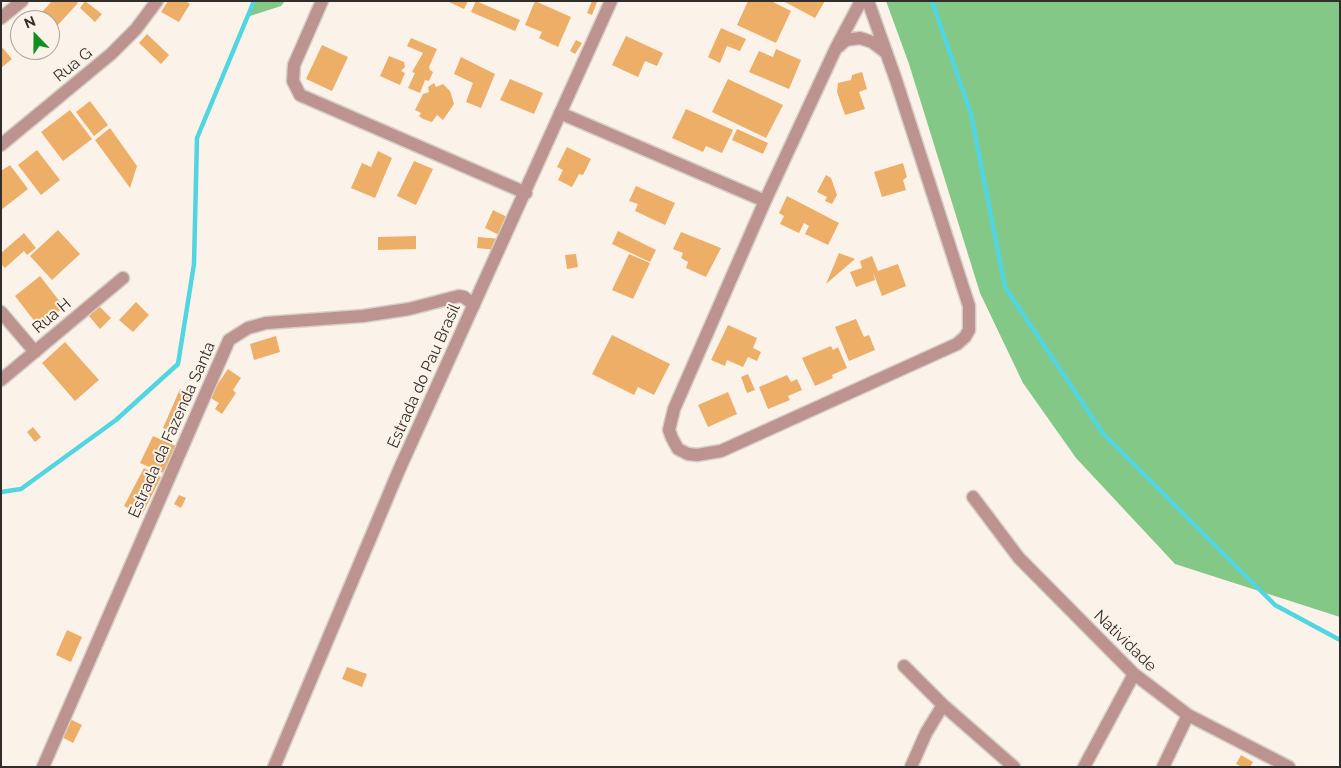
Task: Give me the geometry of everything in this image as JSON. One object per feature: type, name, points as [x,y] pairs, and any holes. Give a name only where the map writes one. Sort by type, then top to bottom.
[{"type":"street","points":[[1,18],[22,1]]},
{"type":"street","name":"Rua G","points":[[1,144],[111,54],[136,29],[157,1]]},
{"type":"street","points":[[322,1],[294,65],[293,81],[300,95],[526,193]]},
{"type":"street","name":"Estrada do Pau Brasil","points":[[274,767],[399,470],[526,193],[560,112],[611,1]]},
{"type":"street","points":[[861,1],[836,48],[765,201],[674,409],[669,430],[678,449],[688,454],[697,455],[721,451],[957,344],[969,330],[969,306],[896,80],[884,51],[868,1]]},
{"type":"street","points":[[836,48],[846,40],[860,38],[872,42],[884,51]]},
{"type":"street","points":[[560,112],[765,201]]},
{"type":"street","name":"Rua H","points":[[1,380],[124,278]]},
{"type":"street","name":"Estrada da Fazenda Santa","points":[[43,767],[229,340],[248,328],[266,323],[363,316],[409,309],[459,296],[464,297],[474,305]]},
{"type":"street","points":[[1,312],[35,352]]},
{"type":"street","name":"Natividade","points":[[973,497],[1019,558],[1134,674],[1188,715],[1289,767]]},
{"type":"street","points":[[904,666],[943,705],[1014,767]]},
{"type":"street","points":[[1084,767],[1134,674]]},
{"type":"street","points":[[911,767],[926,733],[943,705]]},
{"type":"street","points":[[1162,767],[1188,715]]},
{"type":"green space","points":[[253,1],[285,1],[281,6],[247,17]]},
{"type":"green space","points":[[886,1],[1340,1],[1340,617],[1175,564],[1076,458],[1023,383],[980,293],[909,64]]},
{"type":"building","points":[[52,1],[76,1],[78,3],[60,23],[60,10],[44,10]]},
{"type":"building","points":[[85,1],[102,14],[95,22],[80,8]]},
{"type":"building","points":[[168,1],[186,1],[190,4],[179,22],[161,12]]},
{"type":"building","points":[[447,1],[468,1],[464,9]]},
{"type":"building","points":[[476,1],[520,20],[515,31],[471,12]]},
{"type":"building","points":[[535,1],[571,17],[558,47],[539,38],[542,32],[525,25]]},
{"type":"building","points":[[592,1],[597,2],[592,15],[587,13]]},
{"type":"building","points":[[748,1],[771,1],[791,11],[776,43],[737,25]]},
{"type":"building","points":[[783,1],[825,1],[815,18]]},
{"type":"building","points":[[721,28],[746,39],[740,51],[727,46],[720,63],[708,57]]},
{"type":"building","points":[[147,34],[169,55],[161,64],[139,43]]},
{"type":"building","points":[[626,36],[663,53],[657,66],[645,61],[638,77],[612,65]]},
{"type":"building","points":[[411,38],[437,49],[429,67],[433,72],[429,81],[425,80],[420,93],[408,88],[415,73],[412,72],[423,53],[407,46]]},
{"type":"building","points":[[576,40],[582,43],[575,54],[570,51]]},
{"type":"building","points":[[322,45],[348,57],[332,91],[306,79]]},
{"type":"building","points":[[1,46],[11,60],[1,68]]},
{"type":"building","points":[[776,49],[801,60],[789,89],[749,72],[759,51],[773,57]]},
{"type":"building","points":[[389,56],[404,62],[405,67],[401,71],[405,73],[400,85],[380,76]]},
{"type":"building","points":[[461,57],[495,74],[481,108],[466,102],[473,83],[454,74]]},
{"type":"building","points":[[862,72],[867,89],[859,92],[865,109],[845,115],[837,92],[838,83],[851,80],[852,75]]},
{"type":"building","points":[[510,79],[543,93],[534,114],[500,100]]},
{"type":"building","points":[[728,79],[783,105],[766,138],[712,112]]},
{"type":"building","points":[[434,83],[436,87],[443,84],[450,91],[454,104],[443,120],[437,115],[432,122],[423,119],[419,116],[421,113],[415,110],[423,94],[429,92],[428,87]]},
{"type":"building","points":[[90,101],[108,125],[94,136],[76,112]]},
{"type":"building","points":[[686,109],[733,130],[722,153],[706,146],[703,152],[672,138]]},
{"type":"building","points":[[70,110],[92,139],[63,161],[41,132]]},
{"type":"building","points":[[110,128],[137,166],[130,188],[95,140]]},
{"type":"building","points":[[737,129],[768,143],[763,154],[732,140]]},
{"type":"building","points":[[567,147],[591,159],[583,175],[579,174],[572,187],[558,180],[563,170],[557,167]]},
{"type":"building","points":[[37,150],[60,180],[41,195],[18,165]]},
{"type":"building","points":[[378,151],[392,158],[375,198],[351,188],[362,163],[371,167]]},
{"type":"building","points":[[414,161],[433,169],[416,205],[397,196]]},
{"type":"building","points":[[903,163],[907,177],[903,180],[906,190],[882,197],[874,172]]},
{"type":"building","points":[[10,165],[28,189],[1,210],[1,171]]},
{"type":"building","points":[[826,175],[831,178],[837,195],[832,204],[825,201],[827,197],[817,192]]},
{"type":"building","points":[[636,186],[675,203],[665,225],[635,211],[638,204],[629,201]]},
{"type":"building","points":[[787,196],[839,223],[828,245],[805,234],[809,226],[804,223],[799,233],[780,224],[784,216],[779,213]]},
{"type":"building","points":[[493,210],[509,218],[501,236],[485,228]]},
{"type":"building","points":[[58,230],[80,254],[52,280],[30,256]]},
{"type":"building","points":[[618,231],[656,250],[650,262],[612,244]]},
{"type":"building","points":[[681,232],[721,248],[706,277],[686,268],[688,262],[681,258],[683,253],[673,249]]},
{"type":"building","points":[[24,233],[36,248],[27,255],[24,251],[5,268],[1,264],[1,253]]},
{"type":"building","points":[[416,236],[416,249],[378,250],[378,237]]},
{"type":"building","points":[[478,237],[500,239],[496,250],[477,248]]},
{"type":"building","points":[[839,253],[855,259],[826,284]]},
{"type":"building","points":[[576,254],[578,267],[567,269],[565,255]]},
{"type":"building","points":[[629,254],[650,263],[633,299],[612,290]]},
{"type":"building","points":[[872,256],[878,271],[898,264],[906,286],[882,296],[873,272],[875,280],[856,287],[850,272],[862,268],[860,261]]},
{"type":"building","points":[[40,276],[64,307],[39,327],[15,296]]},
{"type":"building","points":[[136,302],[149,315],[133,332],[119,320]]},
{"type":"building","points":[[99,306],[111,318],[100,329],[89,316]]},
{"type":"building","points":[[856,319],[864,337],[869,335],[875,350],[849,361],[835,327]]},
{"type":"building","points":[[728,325],[757,338],[753,348],[761,352],[757,361],[748,357],[743,367],[727,360],[725,366],[711,360]]},
{"type":"building","points":[[612,335],[670,364],[654,395],[638,387],[634,395],[592,374]]},
{"type":"building","points":[[276,336],[280,352],[254,360],[250,344]]},
{"type":"building","points":[[65,342],[99,380],[75,401],[42,363]]},
{"type":"building","points":[[831,346],[833,350],[838,347],[847,368],[832,375],[833,378],[815,386],[802,358]]},
{"type":"building","points":[[228,369],[241,378],[233,390],[236,393],[222,414],[215,409],[219,403],[209,397]]},
{"type":"building","points":[[748,374],[755,390],[747,393],[741,377]]},
{"type":"building","points":[[787,375],[791,382],[797,379],[802,390],[788,396],[790,400],[768,409],[759,387]]},
{"type":"building","points":[[180,389],[192,394],[175,433],[163,428]]},
{"type":"building","points":[[728,392],[737,414],[708,427],[698,405]]},
{"type":"building","points":[[33,427],[41,437],[35,442],[27,432]]},
{"type":"building","points":[[153,436],[176,446],[163,473],[140,463]]},
{"type":"building","points":[[144,468],[161,477],[142,515],[124,506]]},
{"type":"building","points":[[179,495],[186,498],[181,508],[174,504]]},
{"type":"building","points":[[67,630],[82,637],[71,662],[56,655]]},
{"type":"building","points":[[347,667],[367,674],[362,687],[342,679]]},
{"type":"building","points":[[70,719],[82,725],[73,743],[62,737]]},
{"type":"building","points":[[1241,755],[1253,762],[1250,767],[1242,767],[1236,764]]},
{"type":"waterway","points":[[1,492],[21,489],[116,420],[178,364],[194,264],[197,138],[254,1]]},
{"type":"waterway","points":[[932,1],[971,114],[1005,287],[1102,432],[1275,605],[1340,640]]}]
